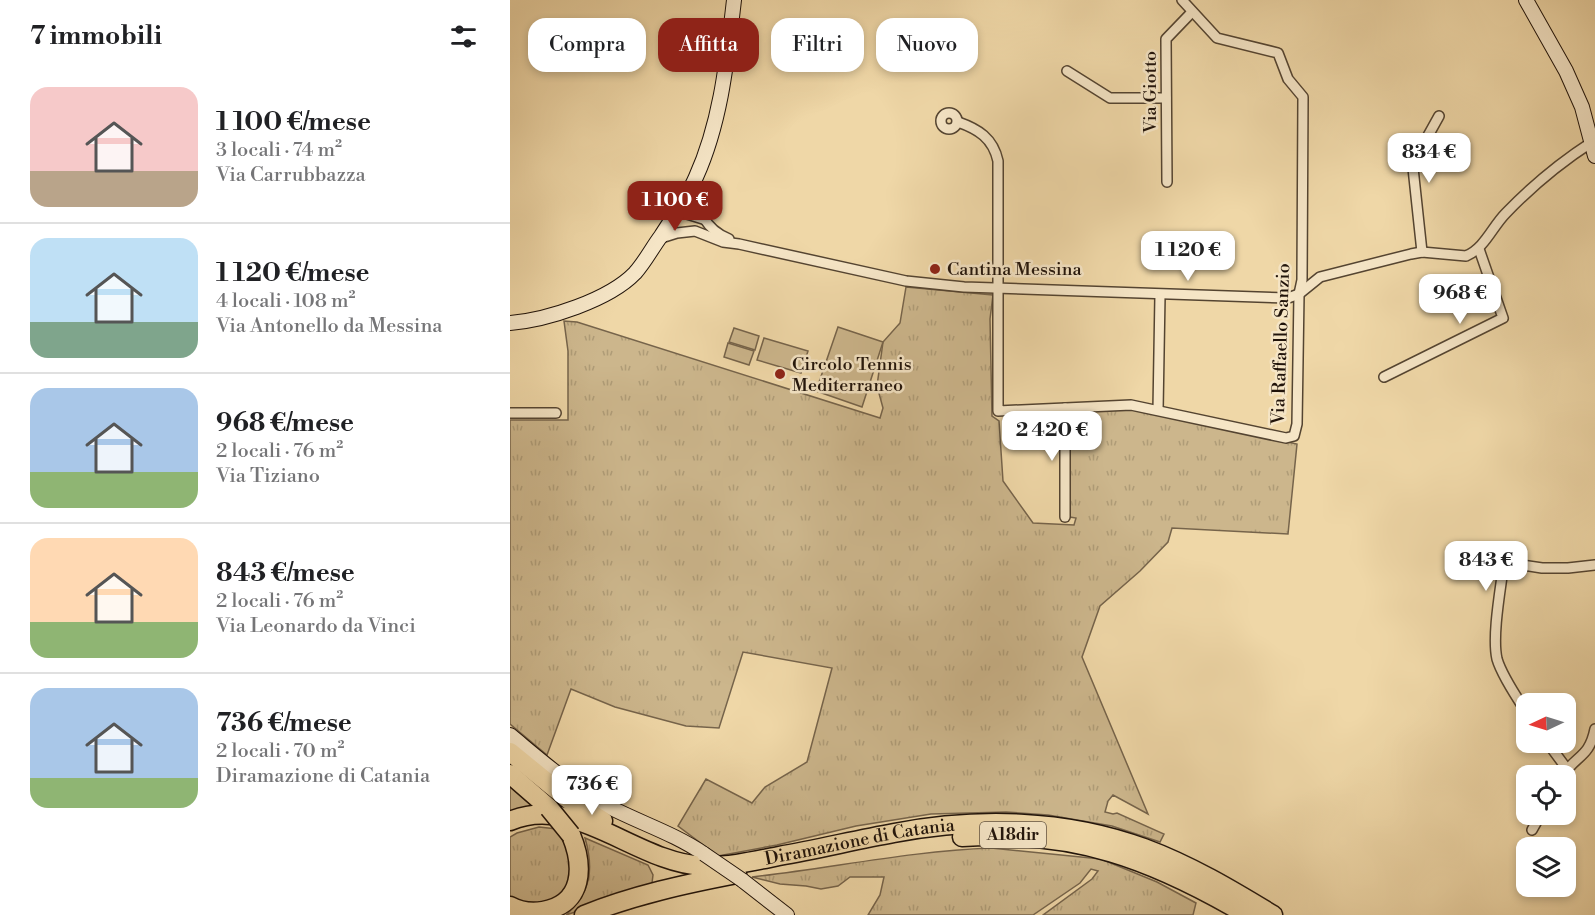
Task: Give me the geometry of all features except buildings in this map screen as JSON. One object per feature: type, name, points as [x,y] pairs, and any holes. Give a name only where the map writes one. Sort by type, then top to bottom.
[{"type":"highway","points":[[510,752],[548,784],[591,814],[639,838],[689,857],[717,860],[739,858],[851,837],[895,832]]},
{"type":"highway","points":[[510,766],[554,808],[574,834],[586,862],[585,882],[577,898],[560,915]]},
{"type":"highway","points":[[510,774],[554,808]]},
{"type":"highway","name":"Diramazione di Catania","points":[[510,822],[521,817],[540,814],[567,817],[657,856],[702,866],[718,866],[768,858],[895,832],[1009,822],[1049,825],[1134,844],[1167,857],[1273,915]]},
{"type":"highway","points":[[510,832],[532,825],[560,826],[582,832],[655,864],[677,870],[712,872],[766,867]]},
{"type":"highway","points":[[510,906],[534,912],[552,909],[567,899],[576,887],[580,869],[574,834]]},
{"type":"highway","name":"Diramazione di Catania","points":[[584,915],[635,897],[766,867],[934,839],[993,835],[1074,842],[1141,861],[1189,882],[1247,915]]},
{"type":"main road","points":[[510,323],[559,313],[616,288],[636,271],[677,212],[695,180],[709,145],[721,97],[734,0]]},
{"type":"main road","points":[[1526,0],[1566,71],[1582,107],[1593,149]]},
{"type":"main road","points":[[510,735],[553,770],[596,800],[678,838],[742,880],[787,915]]},
{"type":"street","name":"Via Raffaello Sanzio","points":[[958,122],[973,127],[986,136],[996,150],[998,161],[998,411],[1121,405],[1158,410],[1286,438],[1294,436],[1297,424],[1299,294],[1302,280],[1303,97],[1288,79],[1278,53],[1217,38],[1182,0]]},
{"type":"street","name":"Via Giotto","points":[[1167,182],[1166,39],[1192,12]]},
{"type":"street","points":[[1066,71],[1110,98],[1166,98]]},
{"type":"street","points":[[1422,252],[1413,168],[1439,116]]},
{"type":"street","points":[[677,212],[695,231],[723,242],[906,281],[998,289],[1288,298],[1299,294],[1320,277],[1422,252],[1466,256],[1479,249],[1504,214],[1565,159],[1593,149]]},
{"type":"street","points":[[695,180],[698,208],[703,219],[722,236],[739,244]]},
{"type":"street","points":[[677,212],[703,219]]},
{"type":"street","points":[[658,239],[677,233],[695,231]]},
{"type":"street","points":[[1384,378],[1503,318],[1479,249]]},
{"type":"street","points":[[1158,410],[1160,295]]},
{"type":"street","points":[[1065,408],[1065,517]]},
{"type":"street","points":[[510,413],[556,413]]},
{"type":"street","points":[[1516,696],[1497,658],[1497,619],[1503,569],[1508,565],[1516,564],[1542,568],[1595,565]]},
{"type":"street","points":[[1573,765],[1590,747],[1595,729]]},
{"type":"street","points":[[1532,830],[1535,825]]},
{"type":"green space","points":[[906,287],[993,295],[990,319],[992,416],[999,421],[1003,481],[1033,523],[1074,525],[1076,518],[1070,517],[1070,416],[1073,411],[1131,409],[1297,444],[1288,534],[1172,528],[1168,542],[1140,571],[1100,606],[1082,657],[1148,814],[1113,795],[1108,801],[1105,812],[1117,813],[1164,834],[1160,842],[1112,826],[1048,815],[1006,812],[931,814],[856,826],[718,856],[678,826],[706,779],[752,803],[765,787],[807,762],[832,668],[743,652],[719,728],[686,726],[615,707],[571,689],[547,755],[510,724],[510,420],[568,420],[568,351],[564,321],[577,322],[880,418],[883,408],[877,386],[883,342],[900,323]]},
{"type":"green space","points":[[838,327],[883,342],[862,407],[816,391]]},
{"type":"green space","points":[[734,328],[759,336],[755,350],[729,342]]},
{"type":"green space","points":[[764,338],[808,351],[801,373],[757,360]]},
{"type":"green space","points":[[728,343],[754,351],[749,365],[724,357]]},
{"type":"green space","points":[[510,783],[539,808],[510,815]]},
{"type":"green space","points":[[539,827],[557,829],[561,837],[570,860],[570,876],[567,884],[563,892],[547,905],[510,901],[510,837]]},
{"type":"green space","points":[[585,838],[648,865],[653,875],[652,883],[647,888],[566,915],[581,898],[588,880],[590,870]]},
{"type":"green space","points":[[991,848],[1101,859],[1157,882],[1196,903],[1193,915],[1043,915],[1092,879],[1098,871],[1091,869],[1080,883],[1033,915],[868,915],[880,895],[884,877],[850,877],[838,886],[821,889],[780,884],[752,877],[901,856]]},
{"type":"place","name":"Cantina Messina","points":[[935,269]]},
{"type":"place","name":"Circolo Tennis Mediterraneo","points":[[780,374]]}]
